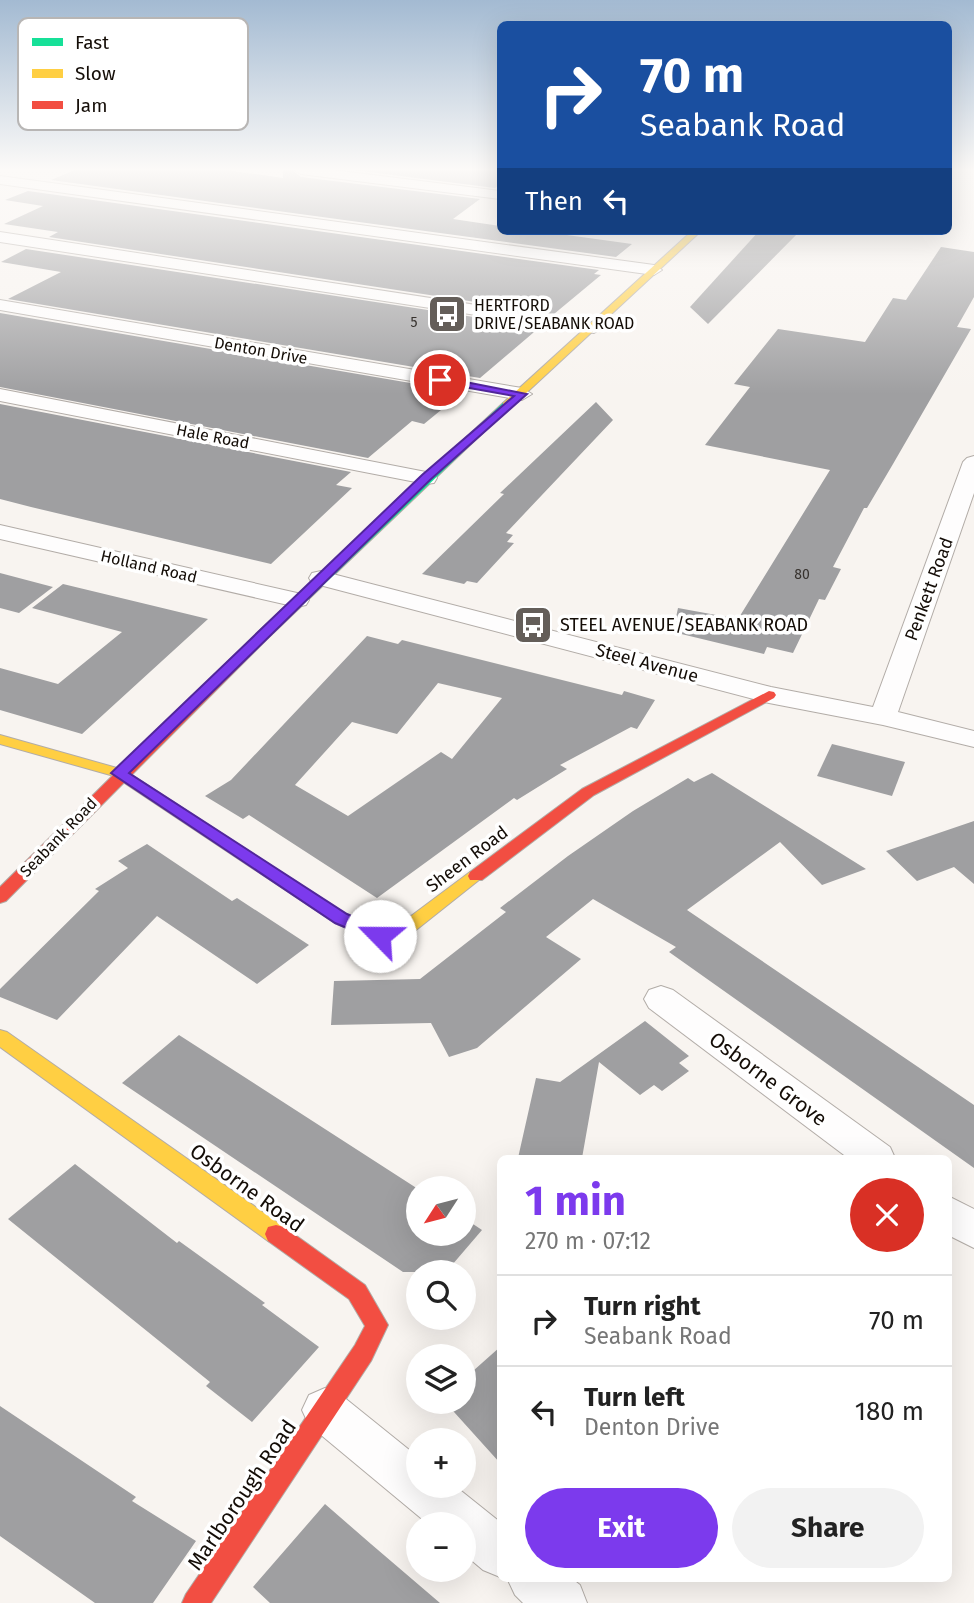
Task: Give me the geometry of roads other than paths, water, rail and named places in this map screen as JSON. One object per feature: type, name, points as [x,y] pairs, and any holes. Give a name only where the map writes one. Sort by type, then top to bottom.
[{"type":"main road","name":"Seabank Road","points":[[0,897],[119,773],[298,600],[426,478],[522,394],[682,245]]},
{"type":"main road","name":"Sheen Road","points":[[0,739],[119,773],[341,919],[380,936],[405,930],[588,792],[769,695]]},
{"type":"main road","name":"Osborne Road","points":[[0,1037],[357,1292],[377,1325],[363,1353],[325,1410]]},
{"type":"main road","name":"Marlborough Road","points":[[195,1603],[325,1410]]},
{"type":"street","points":[[51,245],[594,328]]},
{"type":"street","points":[[471,245],[654,270]]},
{"type":"street","name":"Denton Drive","points":[[0,305],[522,394]]},
{"type":"street","name":"Hale Road","points":[[0,395],[426,478]]},
{"type":"street","name":"Penkett Road","points":[[883,717],[974,462]]},
{"type":"street","name":"Holland Road","points":[[0,532],[298,600]]},
{"type":"street","name":"Steel Avenue","points":[[321,578],[769,695],[883,717],[974,739]]},
{"type":"street","name":"Osborne Grove","points":[[661,999],[872,1155]]},
{"type":"street","points":[[952,1216],[974,1231]]},
{"type":"street","points":[[325,1410],[497,1551]]},
{"type":"street","points":[[537,1582],[562,1603]]},
{"type":"place","name":"HERTFORD DRIVE/SEABANK ROAD","points":[[447,314]]},
{"type":"place","name":"STEEL AVENUE/SEABANK ROAD","points":[[533,625]]}]
